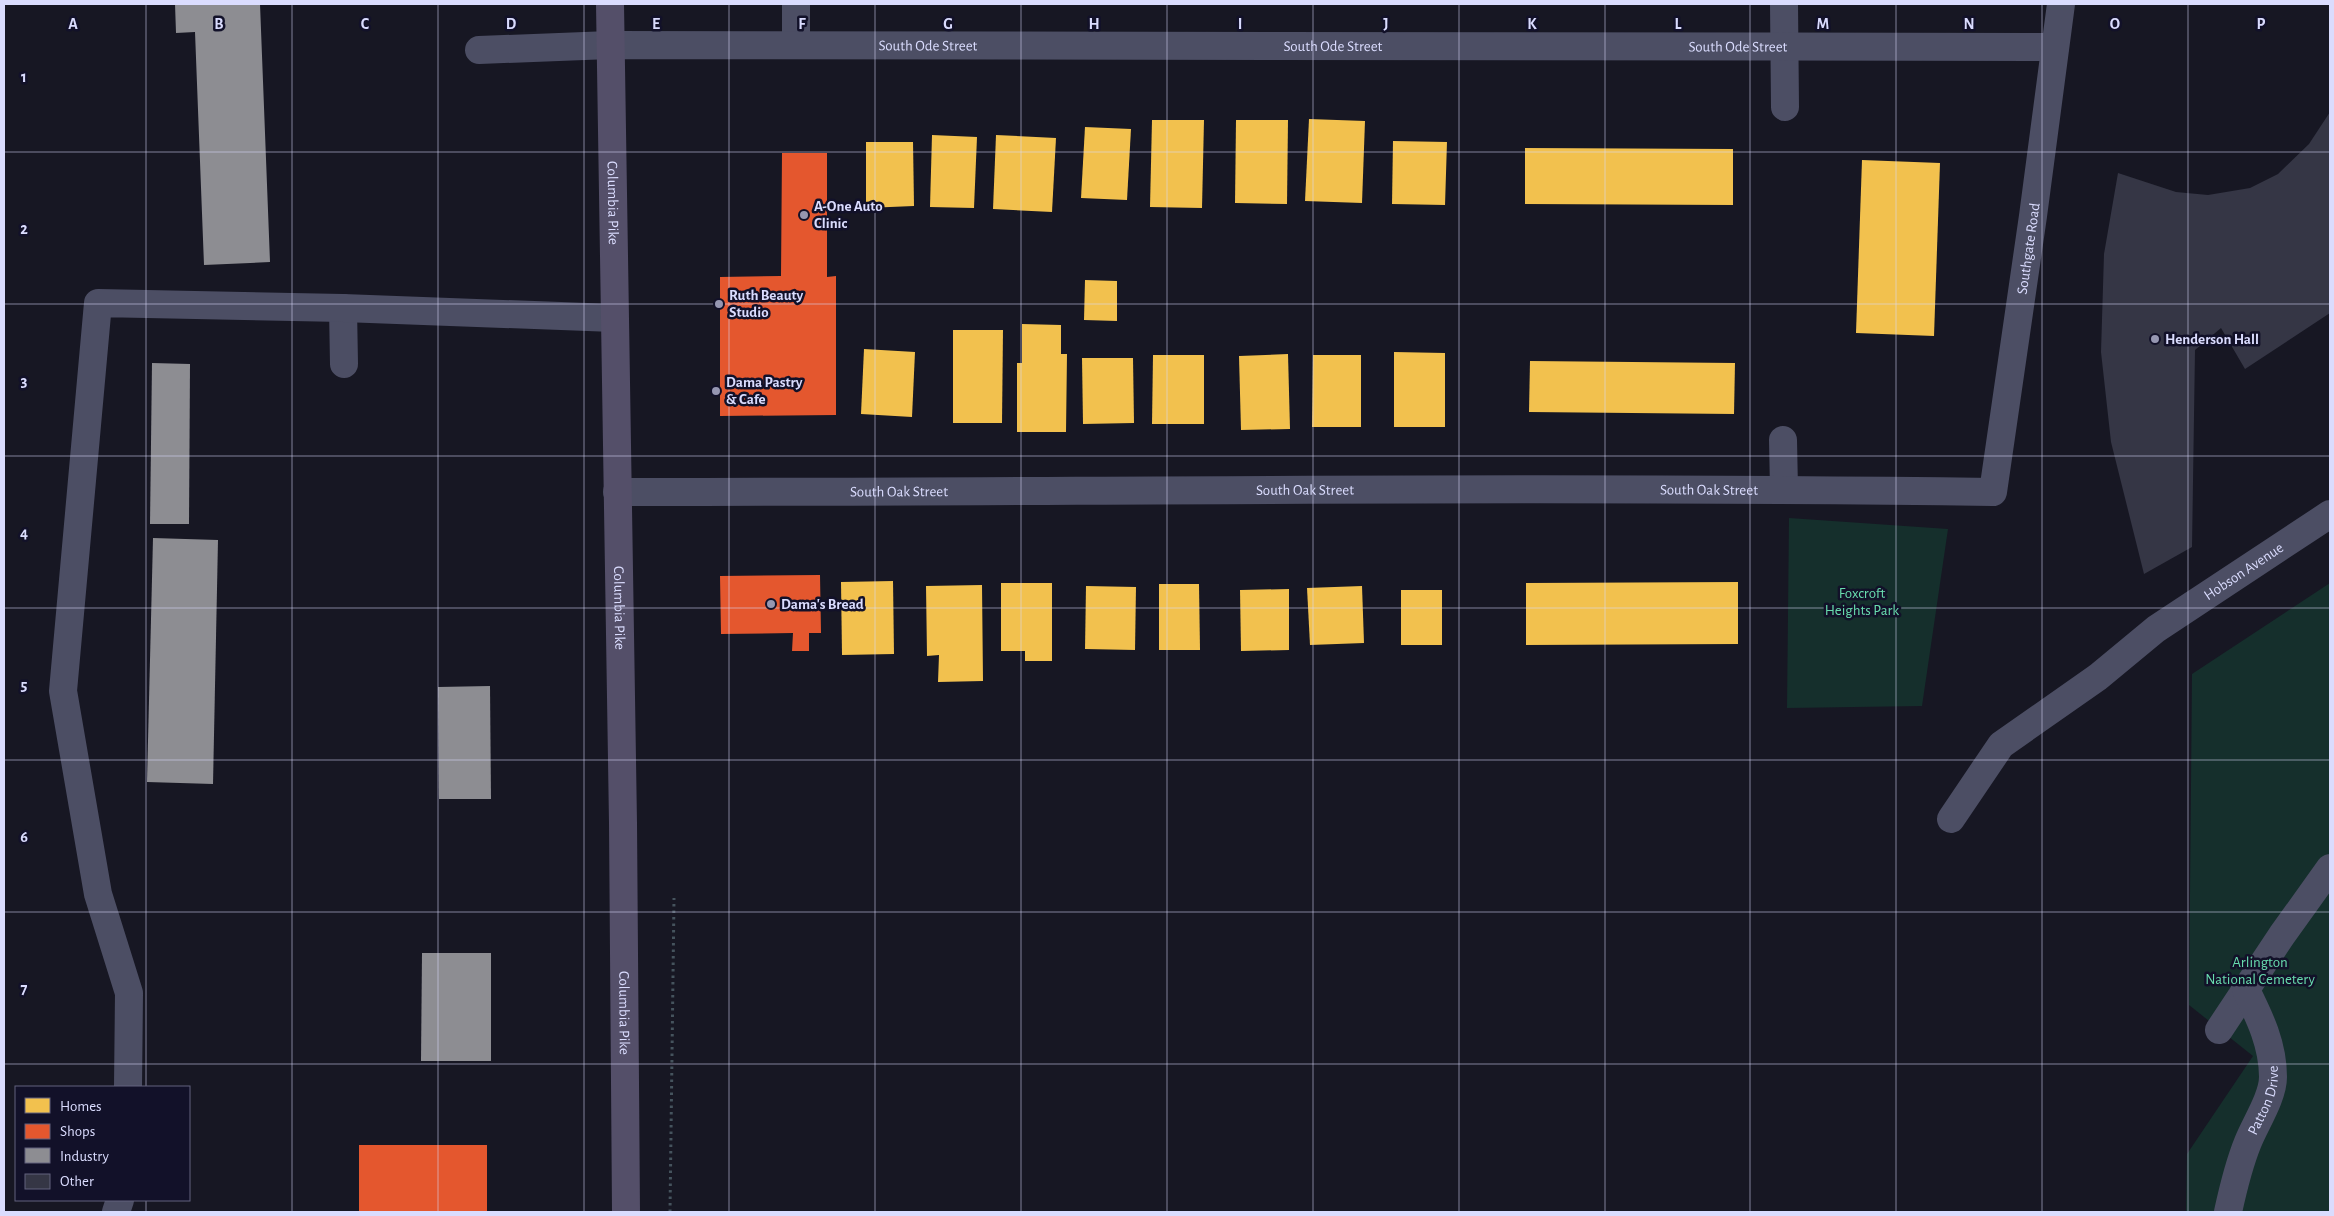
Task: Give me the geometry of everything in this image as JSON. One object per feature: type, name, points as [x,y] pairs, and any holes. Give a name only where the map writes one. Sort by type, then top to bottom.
[{"type":"main road","name":"Columbia Pike","points":[[610,4],[624,833],[626,1212]]},
{"type":"street","points":[[796,4],[796,46]]},
{"type":"street","points":[[1784,4],[1784,108]]},
{"type":"street","name":"Southgate Road","points":[[1993,492],[2033,216],[2061,4]]},
{"type":"street","name":"South Ode Street","points":[[479,50],[610,45],[2055,47]]},
{"type":"street","points":[[128,1086],[129,993],[98,894],[63,691],[98,303],[343,308],[614,318]]},
{"type":"street","points":[[343,308],[344,364]]},
{"type":"street","points":[[1783,440],[1784,489]]},
{"type":"street","name":"South Oak Street","points":[[617,492],[848,493],[1784,489],[1993,492]]},
{"type":"street","name":"Hobson Avenue","points":[[1951,819],[2001,745],[2098,677],[2156,630],[2330,514]]},
{"type":"street","points":[[2219,1030],[2330,868]]},
{"type":"street","name":"Patton Drive","points":[[2228,1212],[2248,1143],[2265,1105],[2273,1080],[2271,1055],[2265,1030],[2246,990]]},
{"type":"path","points":[[670,1212],[674,898]]},
{"type":"green space","name":"Foxcroft Heights Park","points":[[1789,518],[1948,529],[1922,706],[1787,708]]},
{"type":"green space","name":"Arlington National Cemetery","points":[[2330,583],[2330,1212],[2186,1212],[2187,1154],[2253,1056],[2189,1005],[2192,674]]},
{"type":"building: Homes","points":[[1309,119],[1365,121],[1362,203],[1305,201]]},
{"type":"building: Homes","points":[[1152,120],[1204,120],[1202,208],[1150,207]]},
{"type":"building: Homes","points":[[1236,120],[1288,120],[1287,204],[1235,203]]},
{"type":"building: Homes","points":[[1085,127],[1131,129],[1127,200],[1081,198]]},
{"type":"building: Homes","points":[[932,135],[977,137],[974,208],[930,207]]},
{"type":"building: Homes","points":[[996,135],[1056,138],[1052,212],[993,209]]},
{"type":"building: Homes","points":[[1393,141],[1447,142],[1445,205],[1392,204]]},
{"type":"building: Homes","points":[[866,142],[913,142],[914,206],[866,208]]},
{"type":"building: Homes","points":[[1525,148],[1733,149],[1733,205],[1525,204]]},
{"type":"building: Homes","points":[[1862,160],[1940,163],[1934,336],[1856,333]]},
{"type":"building: Homes","points":[[1085,280],[1117,281],[1117,321],[1084,320]]},
{"type":"building: Homes","points":[[1022,324],[1061,325],[1061,354],[1067,354],[1066,432],[1017,432],[1017,363],[1022,363]]},
{"type":"building: Homes","points":[[953,330],[1003,330],[1002,423],[953,423]]},
{"type":"building: Homes","points":[[864,349],[915,352],[912,417],[861,414]]},
{"type":"building: Homes","points":[[1394,352],[1445,353],[1445,427],[1394,427]]},
{"type":"building: Homes","points":[[1288,354],[1290,429],[1241,430],[1239,356]]},
{"type":"building: Homes","points":[[1153,355],[1204,355],[1204,424],[1152,424]]},
{"type":"building: Homes","points":[[1313,355],[1361,355],[1361,427],[1312,427]]},
{"type":"building: Homes","points":[[1082,358],[1133,358],[1134,423],[1083,424]]},
{"type":"building: Homes","points":[[1530,361],[1735,363],[1734,414],[1529,412]]},
{"type":"building: Homes","points":[[893,581],[894,654],[842,655],[841,582]]},
{"type":"building: Homes","points":[[1738,582],[1738,644],[1526,645],[1526,583]]},
{"type":"building: Homes","points":[[1001,583],[1052,583],[1052,661],[1025,661],[1025,651],[1001,651]]},
{"type":"building: Homes","points":[[1159,584],[1199,584],[1200,650],[1159,650]]},
{"type":"building: Homes","points":[[982,585],[983,681],[938,682],[939,655],[927,656],[926,586]]},
{"type":"building: Homes","points":[[1086,586],[1136,587],[1135,650],[1085,649]]},
{"type":"building: Homes","points":[[1362,586],[1364,643],[1310,645],[1307,588]]},
{"type":"building: Homes","points":[[1289,589],[1289,650],[1241,651],[1240,590]]},
{"type":"building: Homes","points":[[1401,590],[1442,590],[1442,645],[1401,645]]},
{"type":"building: Shops","points":[[782,153],[827,153],[827,277],[836,276],[836,415],[720,416],[720,277],[781,276]]},
{"type":"building: Shops","name":"Dama's Bread","points":[[820,575],[821,633],[809,633],[809,651],[792,651],[793,633],[721,634],[720,576]]},
{"type":"building: Shops","points":[[359,1145],[487,1145],[487,1212],[359,1212]]},
{"type":"building: Industry","points":[[175,4],[260,4],[270,262],[204,265],[195,32],[176,33]]},
{"type":"building: Industry","points":[[152,363],[190,364],[189,524],[150,524]]},
{"type":"building: Industry","points":[[153,538],[218,540],[213,784],[147,782]]},
{"type":"building: Industry","points":[[490,686],[491,799],[439,799],[438,687]]},
{"type":"building: Industry","points":[[422,953],[491,953],[491,1061],[421,1061]]},
{"type":"building: Other","name":"Henderson Hall","points":[[2330,112],[2330,313],[2245,369],[2221,328],[2195,350],[2192,547],[2144,574],[2111,442],[2101,352],[2104,254],[2118,173],[2176,192],[2208,195],[2250,188],[2278,174],[2309,144]]},
{"type":"place","name":"A-One Auto Clinic","points":[[804,215]]},
{"type":"place","name":"Ruth Beauty Studio","points":[[719,304]]},
{"type":"place","name":"Henderson Hall","points":[[2155,339]]},
{"type":"place","name":"Dama Pastry & Cafe","points":[[716,391]]},
{"type":"place","name":"Dama's Bread","points":[[771,604]]}]
